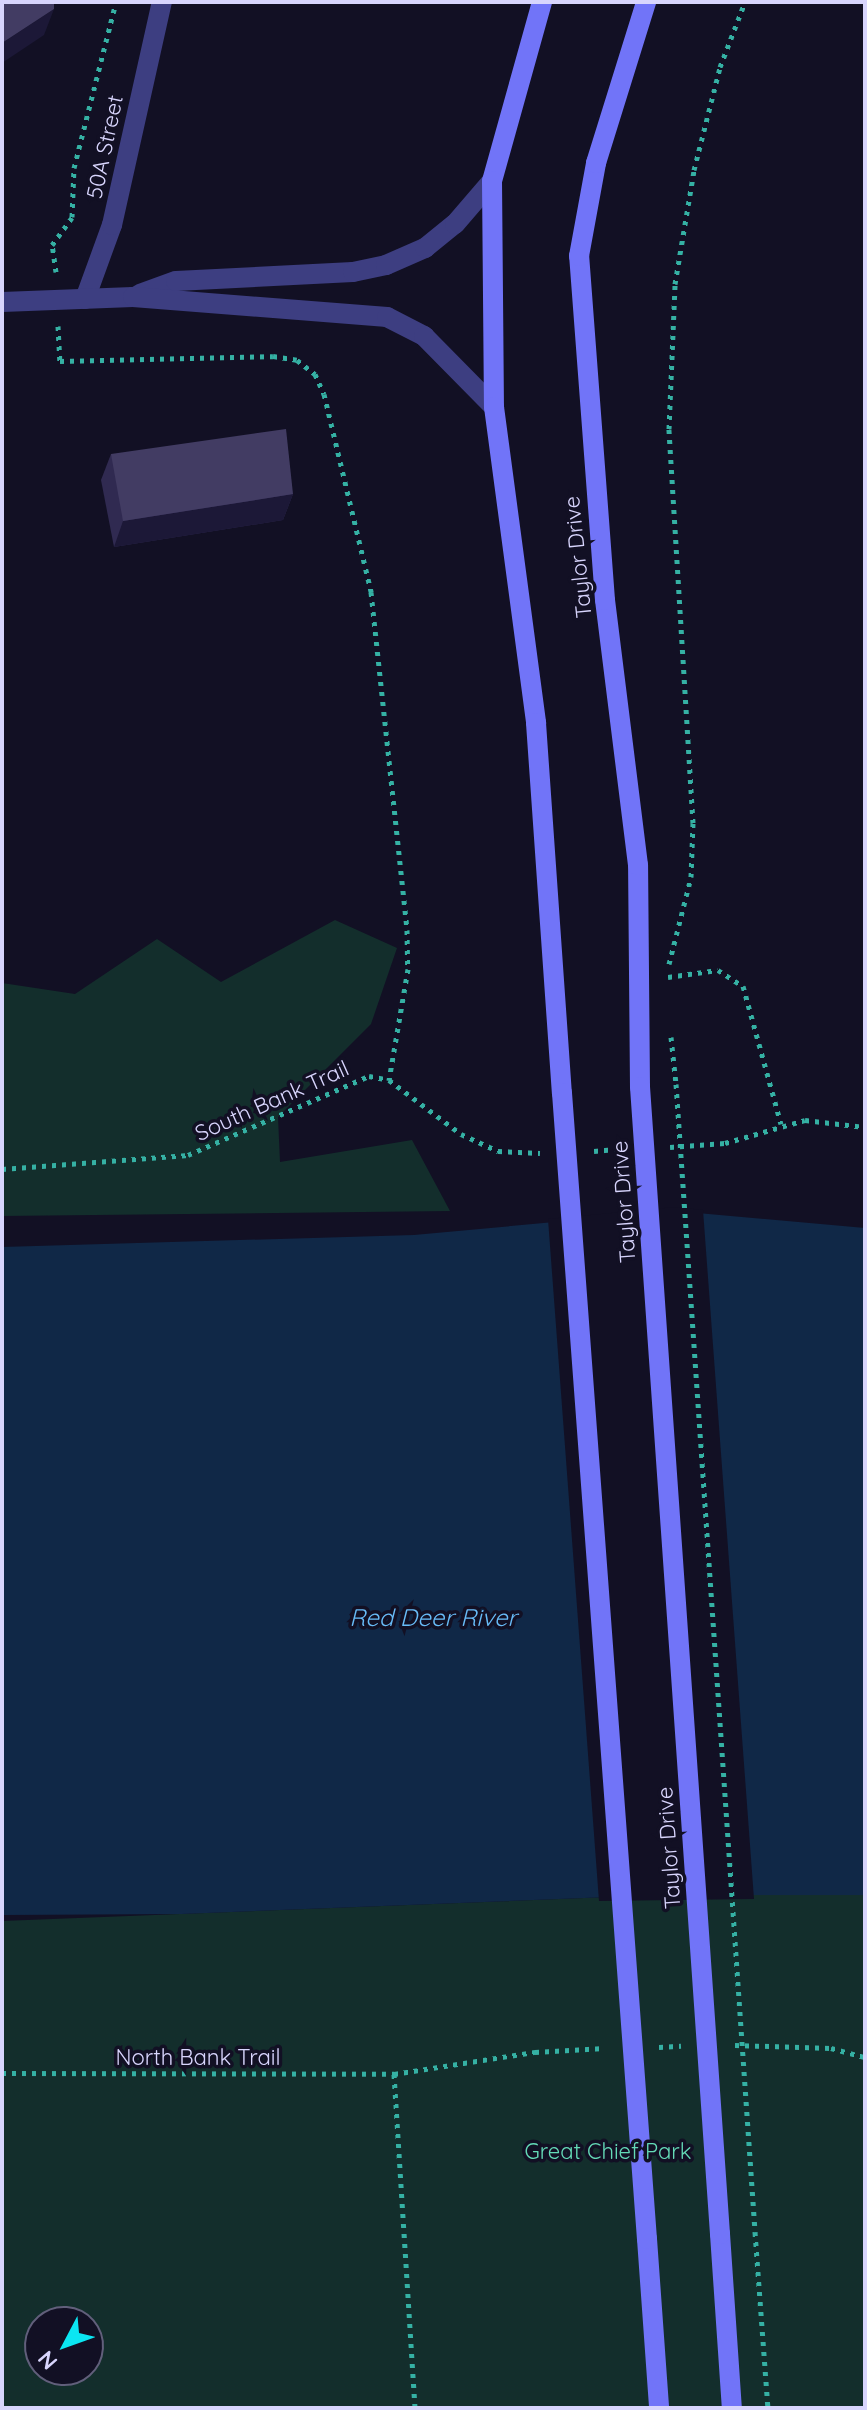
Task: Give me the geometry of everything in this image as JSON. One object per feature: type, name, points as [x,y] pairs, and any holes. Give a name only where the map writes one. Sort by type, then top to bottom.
[{"type":"main road","points":[[542,2],[492,181],[494,407],[536,723],[659,2408]]},
{"type":"main road","name":"Taylor Drive","points":[[646,2],[596,163],[579,256],[605,600],[638,865],[640,1087],[732,2408]]},
{"type":"street","name":"50A Street","points":[[85,299],[112,225],[162,2]]},
{"type":"street","points":[[133,297],[176,281],[353,272],[386,265],[425,248],[455,224],[492,181]]},
{"type":"street","points":[[2,302],[133,297],[387,317],[424,336],[494,407]]},
{"type":"path","points":[[56,256],[52,245],[72,217],[74,168],[116,2]]},
{"type":"path","points":[[745,2],[720,67],[694,170],[675,284],[669,429],[693,823],[691,877],[666,977],[718,970],[743,986],[781,1124]]},
{"type":"path","points":[[58,342],[60,361],[273,356],[297,360],[315,374],[324,394],[371,592],[407,930],[408,969],[389,1080],[473,1140],[498,1151],[551,1153]]},
{"type":"path","name":"South Bank Trail","points":[[2,1169],[188,1155],[349,1081],[369,1076],[389,1080]]},
{"type":"path","points":[[676,1084],[768,2408]]},
{"type":"path","points":[[661,1147],[725,1143],[781,1124],[805,1120],[865,1127]]},
{"type":"path","points":[[582,1151],[630,1149]]},
{"type":"path","points":[[831,2048],[865,2057]]},
{"type":"path","name":"North Bank Trail","points":[[2,2073],[394,2074],[415,2408]]},
{"type":"green space","points":[[335,920],[397,948],[371,1024],[278,1117],[280,1162],[412,1140],[450,1211],[2,1216],[2,983],[75,994],[157,939],[221,982]]},
{"type":"green space","name":"Great Chief Park","points":[[660,1895],[865,1895],[865,2408],[2,2408],[2,1921]]},
{"type":"water","name":"Red Deer River","points":[[675,1211],[865,1228],[865,1895],[660,1895],[181,1914],[2,1915],[2,1247],[414,1235]]},
{"type":"pier","points":[[675,1207],[703,1210],[754,1899],[599,1901],[548,1219]]},
{"type":"building","points":[[2,2],[54,2],[54,9],[2,43]]},
{"type":"building","points":[[286,429],[293,494],[123,521],[111,454]]}]
